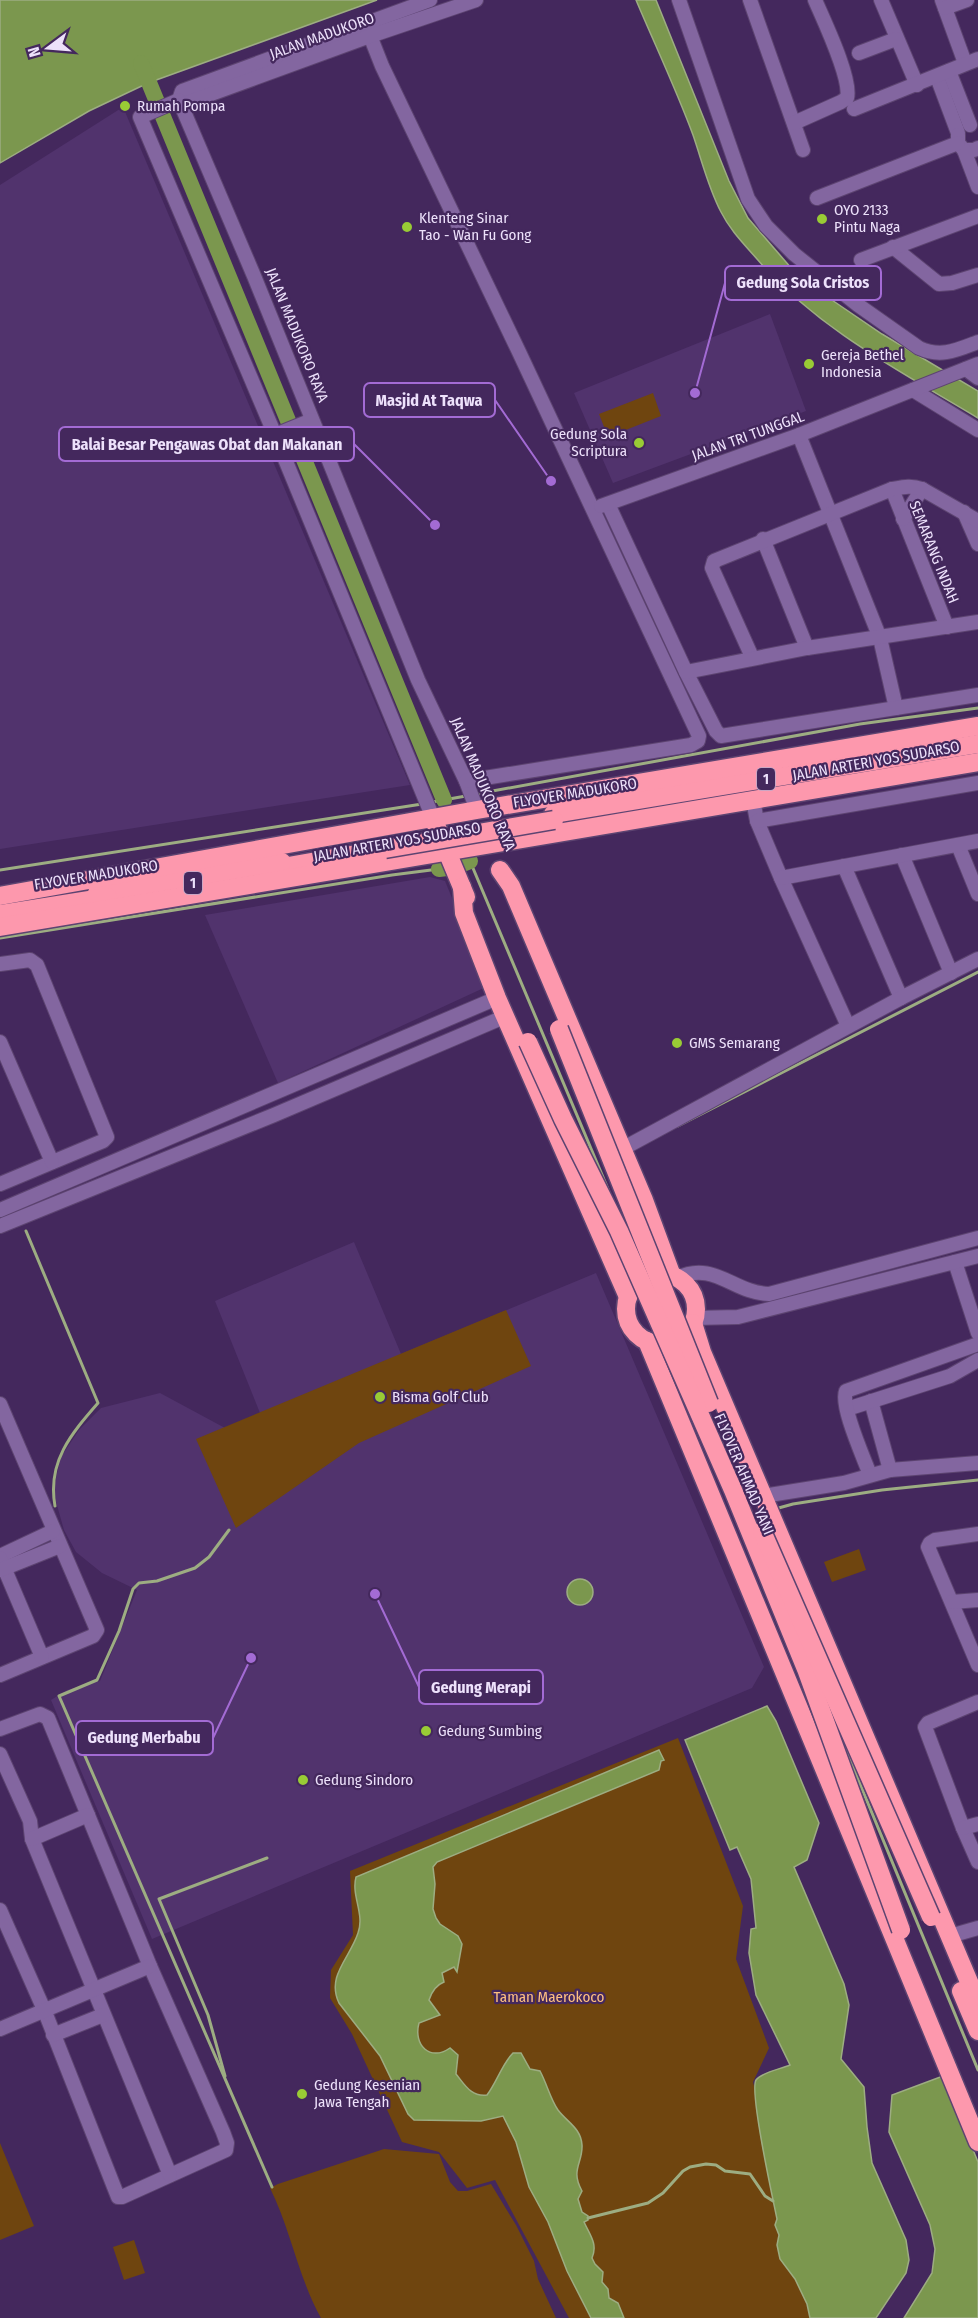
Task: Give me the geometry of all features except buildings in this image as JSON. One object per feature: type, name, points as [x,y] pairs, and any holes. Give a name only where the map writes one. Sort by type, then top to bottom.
[{"type":"highway","points":[[0,896],[475,804],[978,726]]},
{"type":"highway","name":"FLYOVER MADUKORO","points":[[0,908],[384,846],[978,744]]},
{"type":"highway","name":"FLYOVER MADUKORO","points":[[554,817],[978,749]]},
{"type":"highway","name":"JALAN ARTERI YOS SUDARSO","points":[[0,927],[978,762]]},
{"type":"highway","name":"JALAN MADUKORO RAYA","points":[[475,804],[559,1029]]},
{"type":"highway","points":[[430,812],[461,884],[464,913],[504,1017],[628,1297]]},
{"type":"highway","name":"FLYOVER MADUKORO","points":[[0,914],[169,887],[384,846]]},
{"type":"highway","name":"JALAN MADUKORO RAYA","points":[[500,870],[509,880],[625,1156],[670,1276]]},
{"type":"highway","name":"FLYOVER AHMAD YANI","points":[[461,884],[528,1042],[563,1119],[620,1231],[733,1490],[806,1670],[901,1930],[978,2119]]},
{"type":"highway","name":"FLYOVER AHMAD YANI","points":[[559,1029],[704,1392],[978,2031]]},
{"type":"highway","points":[[670,1276],[686,1285],[693,1295],[696,1307],[691,1326],[676,1341],[656,1343],[638,1336],[628,1321],[626,1312],[628,1297],[633,1287],[641,1280],[670,1276]]},
{"type":"highway","points":[[691,1326],[826,1661],[885,1785],[978,2003]]},
{"type":"highway","points":[[656,1343],[794,1674],[838,1806],[978,2142]]},
{"type":"highway","points":[[726,1509],[764,1504]]},
{"type":"highway","points":[[794,1674],[826,1661]]},
{"type":"street","points":[[430,0],[368,30],[382,66],[593,509],[698,733],[699,740],[691,745],[466,783]]},
{"type":"street","name":"JALAN MADUKORO","points":[[278,434],[140,117],[368,30],[476,0]]},
{"type":"street","points":[[750,0],[803,150]]},
{"type":"street","points":[[794,123],[841,102],[847,98],[849,92],[845,75],[815,0]]},
{"type":"street","points":[[880,0],[917,85]]},
{"type":"street","points":[[854,109],[972,61],[943,4],[967,0]]},
{"type":"street","points":[[684,1],[748,199],[766,226],[794,254],[858,305],[919,348],[927,352],[949,353],[978,342]]},
{"type":"street","points":[[859,53],[896,39]]},
{"type":"street","points":[[943,74],[968,138],[978,187]]},
{"type":"street","name":"JALAN MADUKORO RAYA","points":[[178,102],[308,422],[418,680],[475,804]]},
{"type":"street","points":[[817,198],[968,138]]},
{"type":"street","points":[[861,260],[978,216]]},
{"type":"street","points":[[893,248],[939,284],[952,284],[978,275]]},
{"type":"street","points":[[966,369],[978,378]]},
{"type":"street","name":"JALAN TRI TUNGGAL","points":[[593,509],[799,435],[966,369]]},
{"type":"street","points":[[916,388],[978,430]]},
{"type":"street","points":[[308,422],[278,434],[430,812]]},
{"type":"street","points":[[799,435],[880,638],[896,708]]},
{"type":"street","points":[[752,657],[711,566],[714,561],[892,489],[912,486],[922,489],[978,521]]},
{"type":"street","name":"SEMARANG INDAH","points":[[892,489],[947,627]]},
{"type":"street","points":[[903,519],[922,489]]},
{"type":"street","points":[[608,504],[686,672],[716,731],[721,736],[978,695]]},
{"type":"street","points":[[964,512],[978,544]]},
{"type":"street","points":[[764,539],[807,648]]},
{"type":"street","points":[[686,672],[752,657],[978,622]]},
{"type":"street","points":[[758,820],[978,783]]},
{"type":"street","points":[[753,800],[758,820],[781,878],[848,1026]]},
{"type":"street","points":[[781,878],[978,841]]},
{"type":"street","points":[[958,845],[978,894]]},
{"type":"street","points":[[902,855],[951,973]]},
{"type":"street","points":[[844,866],[901,998]]},
{"type":"street","points":[[625,1156],[848,1026],[978,959]]},
{"type":"street","points":[[0,964],[30,960],[38,965],[107,1137],[103,1141],[0,1184]]},
{"type":"street","points":[[0,1210],[497,998]]},
{"type":"street","points":[[0,1226],[274,1115],[504,1017]]},
{"type":"street","points":[[0,1042],[52,1162]]},
{"type":"street","points":[[670,1276],[706,1272],[751,1291],[769,1294],[978,1238]]},
{"type":"street","points":[[691,1326],[738,1317],[978,1256]]},
{"type":"street","points":[[956,1262],[978,1333]]},
{"type":"street","points":[[870,1475],[847,1409],[844,1397],[846,1391],[978,1344]]},
{"type":"street","points":[[847,1409],[906,1392],[950,1376],[978,1360]]},
{"type":"street","points":[[899,1373],[906,1392]]},
{"type":"street","points":[[871,1401],[890,1470]]},
{"type":"street","points":[[0,1404],[53,1531],[96,1625],[96,1632],[93,1636],[0,1675]]},
{"type":"street","points":[[764,1504],[890,1470],[978,1463]]},
{"type":"street","points":[[1,1563],[53,1531]]},
{"type":"street","points":[[978,1534],[935,1540],[928,1545],[978,1665]]},
{"type":"street","points":[[1,1563],[60,1546]]},
{"type":"street","points":[[1,1563],[42,1657]]},
{"type":"street","points":[[952,1602],[978,1600]]},
{"type":"street","points":[[978,1702],[928,1723],[925,1727],[978,1862]]},
{"type":"street","points":[[0,1729],[40,1714],[48,1718],[150,1966],[223,2132],[227,2148],[224,2152],[122,2197],[116,2195],[45,2012],[0,1910]]},
{"type":"street","points":[[0,1754],[30,1821],[32,1839],[170,2175]]},
{"type":"street","points":[[32,1839],[88,1815]]},
{"type":"street","points":[[963,1828],[978,1824]]},
{"type":"street","points":[[950,1936],[978,1928]]},
{"type":"street","points":[[0,1950],[15,1947]]},
{"type":"street","points":[[0,2029],[150,1966]]},
{"type":"street","points":[[53,2035],[103,2015]]},
{"type":"shaded area","points":[[0,0],[377,0],[148,83],[89,111],[0,163]]},
{"type":"shaded area","points":[[636,0],[656,0],[729,181],[748,218],[792,269],[826,296],[882,334],[978,391],[978,418],[889,365],[833,328],[781,284],[738,237],[716,203],[673,84]]},
{"type":"shaded area","points":[[123,107],[410,785],[0,849],[0,185]]},
{"type":"shaded area","points":[[770,314],[806,411],[613,483],[574,393]]},
{"type":"shaded area","points":[[430,877],[445,881],[488,986],[278,1083],[205,915]]},
{"type":"shaded area","points":[[354,1242],[401,1354],[596,1273],[764,1667],[752,1688],[152,1939],[51,1700],[67,1690],[100,1681],[137,1590],[102,1573],[76,1552],[64,1530],[53,1491],[61,1457],[79,1430],[101,1408],[160,1393],[225,1428],[260,1413],[215,1301]]},
{"type":"shaded area","points":[[580,1579],[590,1582],[593,1592],[590,1602],[580,1605],[570,1602],[567,1592],[570,1582]]},
{"type":"shaded area","points":[[767,1706],[776,1721],[819,1823],[807,1860],[794,1867],[844,1984],[849,2005],[841,2059],[864,2087],[872,2163],[906,2240],[909,2260],[906,2273],[876,2318],[810,2318],[807,2304],[795,2279],[780,2259],[777,2245],[779,2235],[775,2225],[777,2219],[759,2124],[755,2089],[756,2080],[759,2077],[790,2065],[756,1995],[749,1953],[751,1929],[756,1928],[751,1879],[737,1847],[730,1850],[685,1740]]},
{"type":"shaded area","points":[[659,1750],[664,1760],[661,1761],[659,1770],[437,1862],[433,1867],[435,1884],[433,1909],[436,1918],[440,1924],[458,1936],[462,1944],[457,1972],[454,1967],[442,1973],[444,1982],[435,1989],[429,2000],[440,2015],[419,2023],[418,2038],[425,2049],[430,2052],[443,2052],[450,2048],[458,2055],[456,2074],[469,2089],[481,2095],[487,2095],[513,2053],[521,2053],[530,2069],[540,2071],[558,2110],[579,2134],[582,2151],[577,2177],[582,2191],[578,2199],[582,2212],[588,2216],[588,2220],[584,2222],[594,2244],[592,2258],[603,2272],[602,2282],[608,2289],[609,2298],[618,2303],[624,2318],[591,2318],[567,2271],[548,2222],[529,2187],[516,2142],[503,2116],[481,2121],[414,2120],[408,2114],[380,2056],[339,2003],[335,1984],[360,1926],[355,1891],[356,1877]]},
{"type":"shaded area","points":[[943,2076],[978,2162],[978,2318],[904,2318],[932,2273],[935,2249],[930,2225],[889,2132],[892,2095]]},
{"type":"green space","points":[[653,393],[661,416],[608,437],[599,414]]},
{"type":"green space","name":"Bisma Golf Club","points":[[506,1310],[531,1366],[359,1443],[236,1528],[196,1439]]},
{"type":"green space","points":[[859,1549],[866,1570],[832,1582],[824,1562]]},
{"type":"green space","name":"Taman Maerokoco","points":[[678,1738],[743,1906],[736,1959],[769,2048],[753,2082],[813,2318],[569,2318],[495,2180],[467,2188],[439,2152],[402,2142],[352,2034],[330,1998],[331,1970],[353,1935],[350,1871]]},
{"type":"green space","points":[[0,2143],[34,2226],[0,2240]]},
{"type":"green space","points":[[384,2149],[439,2154],[450,2182],[458,2191],[467,2191],[491,2184],[516,2225],[534,2261],[538,2279],[556,2318],[321,2318],[306,2286],[284,2220],[270,2188]]},
{"type":"green space","points":[[134,2240],[145,2273],[124,2280],[113,2247]]},
{"type":"waterway","points":[[141,63],[444,800]]},
{"type":"waterway","points":[[476,794],[860,724],[978,708]]},
{"type":"waterway","points":[[432,802],[466,796]]},
{"type":"waterway","points":[[0,870],[422,804]]},
{"type":"waterway","points":[[470,861],[608,1189]]},
{"type":"waterway","points":[[439,869],[455,867],[470,861]]},
{"type":"waterway","points":[[0,938],[439,869]]},
{"type":"waterway","points":[[678,1126],[978,972]]},
{"type":"waterway","points":[[26,1231],[98,1403],[63,1450],[55,1476],[53,1490],[55,1506]]},
{"type":"waterway","points":[[775,1509],[882,1490],[978,1480]]},
{"type":"waterway","points":[[749,1516],[763,1512]]},
{"type":"waterway","points":[[229,1530],[209,1557],[195,1568],[157,1581],[139,1583],[133,1589],[119,1631],[97,1680],[59,1696],[272,2187]]},
{"type":"waterway","points":[[839,1733],[978,2070]]},
{"type":"waterway","points":[[225,2076],[208,2015],[159,1899],[267,1858]]},
{"type":"waterway","points":[[588,2218],[648,2203],[663,2193],[683,2171],[706,2164],[716,2165],[725,2171],[750,2174],[765,2196],[773,2201]]},
{"type":"place","name":"Rumah Pompa","points":[[125,106]]},
{"type":"place","name":"OYO 2133 Pintu Naga","points":[[822,219]]},
{"type":"place","name":"Klenteng Sinar Tao - Wan Fu Gong","points":[[407,227]]},
{"type":"place","name":"Gereja Bethel Indonesia","points":[[809,364]]},
{"type":"place","name":"Gedung Sola Cristos","points":[[695,393]]},
{"type":"place","name":"Gedung Sola Scriptura","points":[[639,443]]},
{"type":"place","name":"Masjid At Taqwa","points":[[551,481]]},
{"type":"place","name":"Balai Besar Pengawas Obat dan Makanan","points":[[435,525]]},
{"type":"place","name":"GMS Semarang","points":[[677,1043]]},
{"type":"place","name":"Bisma Golf Club","points":[[380,1397]]},
{"type":"place","name":"Gedung Merapi","points":[[375,1594]]},
{"type":"place","name":"Gedung Merbabu","points":[[251,1658]]},
{"type":"place","name":"Gedung Sumbing","points":[[426,1731]]},
{"type":"place","name":"Gedung Sindoro","points":[[303,1780]]},
{"type":"place","name":"Gedung Kesenian Jawa Tengah","points":[[302,2094]]}]
